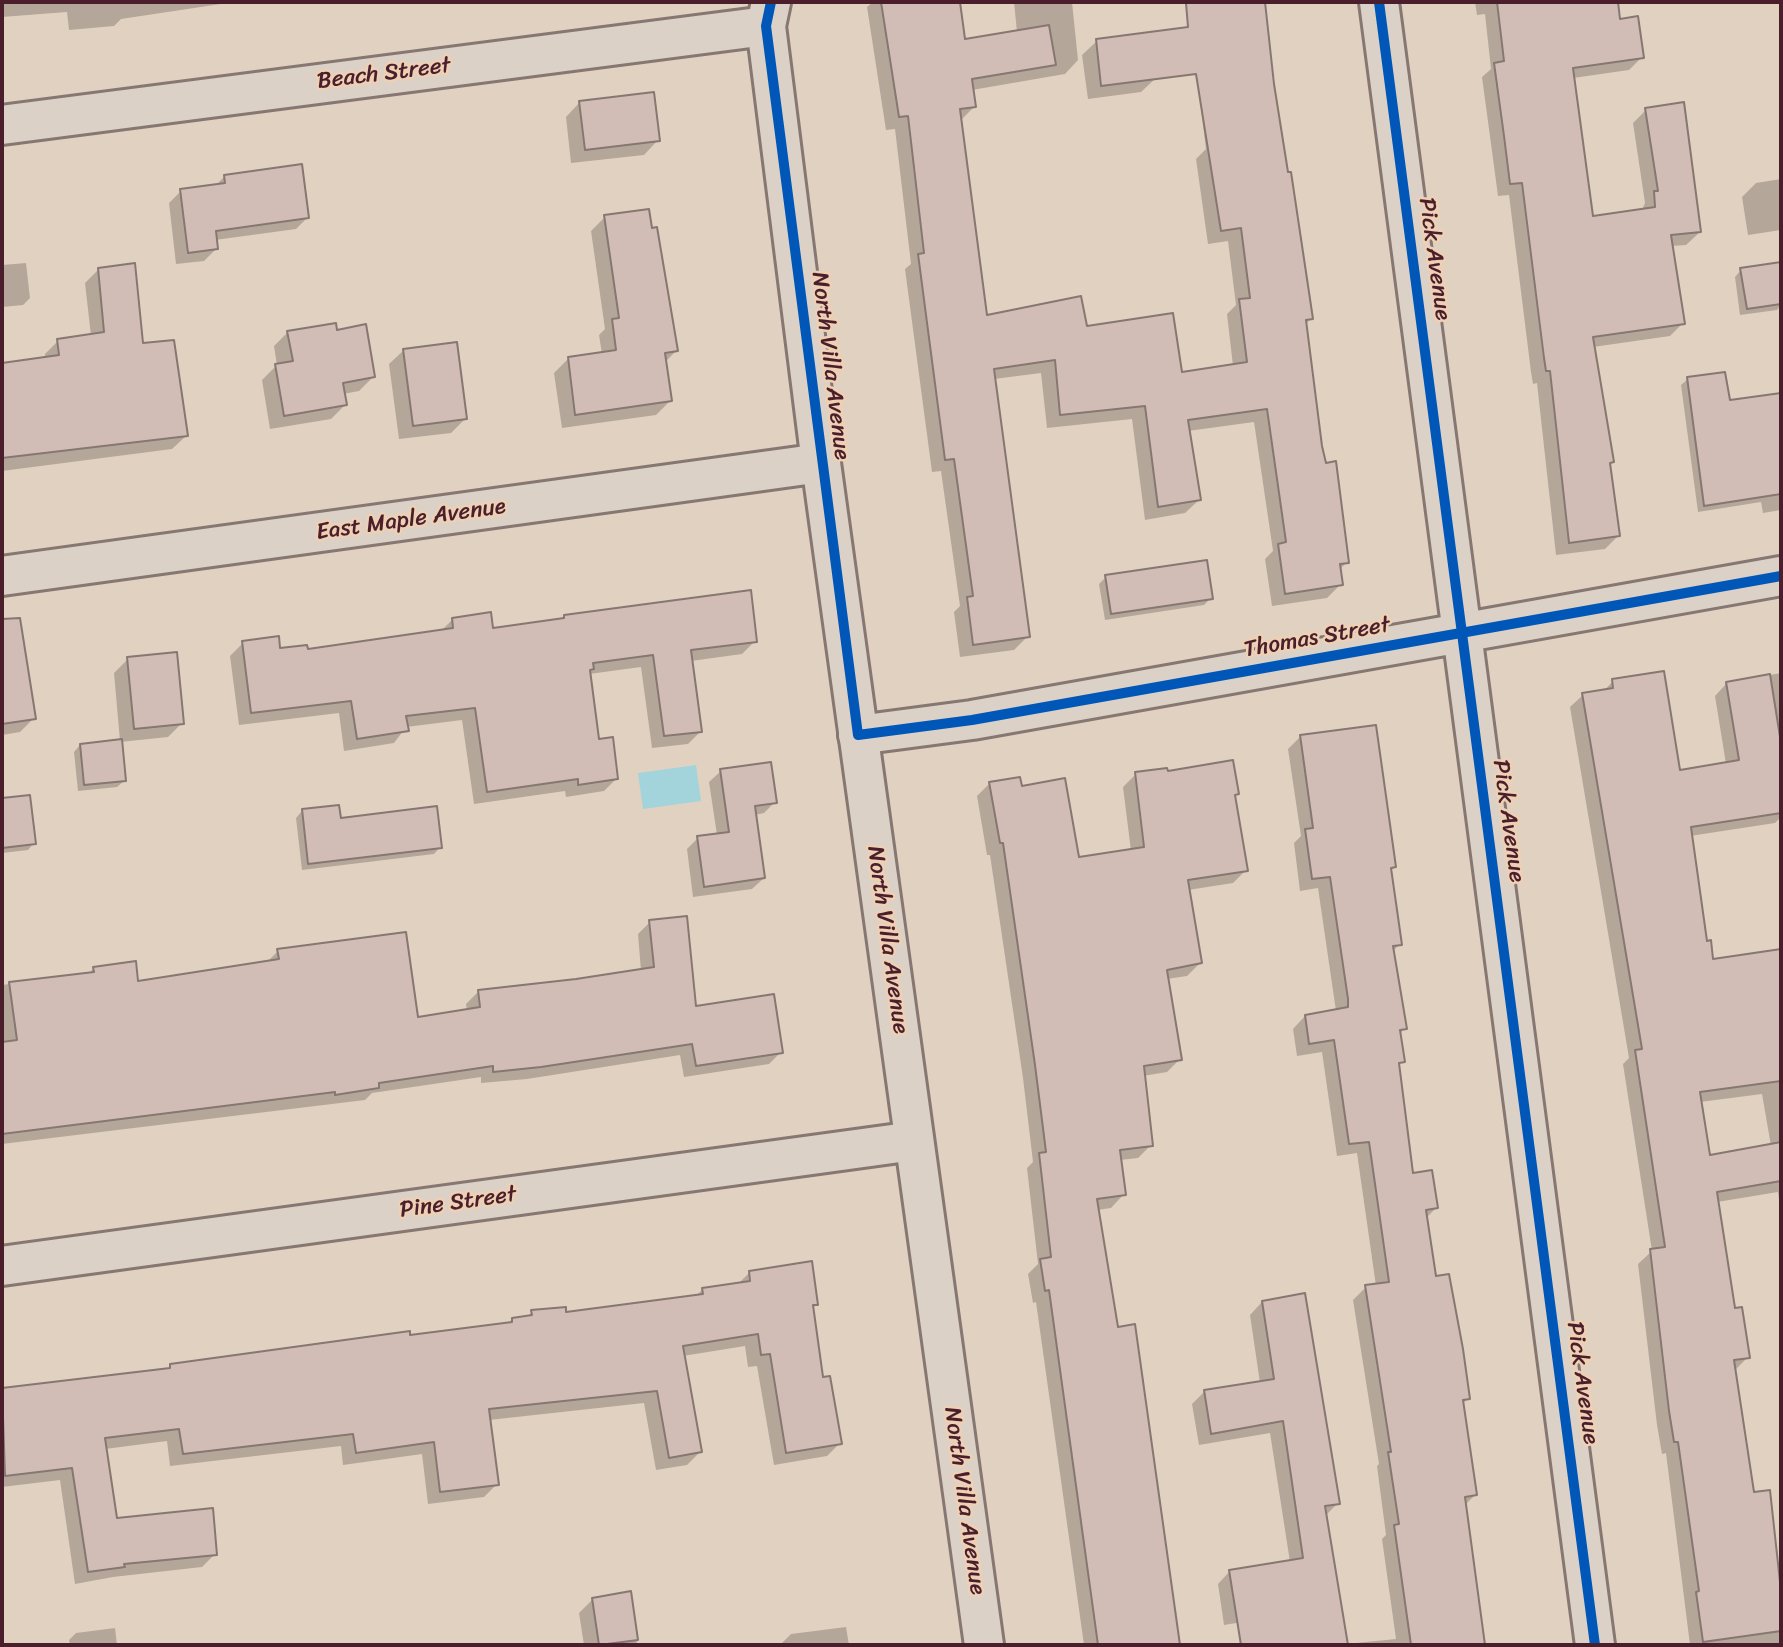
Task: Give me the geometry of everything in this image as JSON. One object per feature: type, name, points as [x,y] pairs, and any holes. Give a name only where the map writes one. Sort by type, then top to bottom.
[{"type":"street","name":"Pick Avenue","points":[[1379,2],[1595,1645]]},
{"type":"street","name":"Beach Street","points":[[2,125],[763,10]]},
{"type":"street","name":"North Villa Avenue","points":[[763,10],[821,463],[984,1645]]},
{"type":"street","name":"East Maple Avenue","points":[[2,576],[821,463]]},
{"type":"street","name":"Thomas Street","points":[[859,735],[972,720],[1781,576]]},
{"type":"street","name":"Pine Street","points":[[2,1266],[914,1140]]},
{"type":"water","points":[[696,765],[701,801],[643,809],[638,773]]},
{"type":"building","points":[[881,2],[960,2],[965,39],[1049,25],[1056,65],[972,79],[976,107],[960,109],[987,315],[1081,296],[1087,326],[1173,313],[1182,372],[1247,362],[1239,299],[1250,298],[1241,228],[1221,231],[1196,74],[1101,86],[1096,39],[1188,27],[1186,3],[1265,2],[1274,84],[1288,172],[1291,172],[1313,319],[1306,320],[1322,446],[1326,463],[1336,461],[1349,563],[1340,564],[1343,585],[1285,594],[1278,544],[1286,542],[1267,409],[1188,420],[1201,500],[1158,507],[1145,406],[1060,415],[1055,360],[994,369],[1030,637],[973,645],[967,597],[973,596],[954,459],[945,460],[918,254],[924,253],[908,116],[899,117]]},
{"type":"building","points":[[1497,2],[1618,2],[1620,19],[1638,16],[1644,58],[1573,68],[1593,216],[1655,207],[1654,191],[1658,191],[1645,108],[1684,102],[1701,232],[1671,235],[1685,324],[1593,337],[1614,462],[1610,463],[1620,536],[1569,543],[1550,371],[1546,371],[1544,358],[1522,183],[1510,184],[1494,63],[1504,61]]},
{"type":"building","points":[[654,92],[660,141],[585,150],[579,101]]},
{"type":"building","points":[[302,164],[309,218],[216,231],[218,249],[188,253],[180,189],[225,183],[224,175]]},
{"type":"building","points":[[649,209],[652,228],[657,227],[678,351],[665,353],[672,401],[575,415],[568,357],[616,350],[612,319],[619,318],[604,215]]},
{"type":"building","points":[[1781,262],[1781,304],[1747,309],[1740,268]]},
{"type":"building","points":[[135,263],[143,343],[174,340],[188,436],[2,458],[2,363],[59,355],[57,339],[104,332],[98,268]]},
{"type":"building","points":[[336,323],[337,330],[366,324],[375,377],[343,383],[347,405],[284,416],[275,364],[293,361],[287,331]]},
{"type":"building","points":[[457,342],[467,419],[413,426],[403,349]]},
{"type":"building","points":[[1725,372],[1730,400],[1781,393],[1781,494],[1704,506],[1687,377]]},
{"type":"building","points":[[1207,560],[1213,599],[1111,614],[1105,575]]},
{"type":"building","points":[[751,590],[757,642],[691,650],[702,732],[664,736],[653,655],[593,663],[594,669],[590,670],[599,739],[613,737],[618,779],[578,785],[578,779],[487,792],[475,708],[406,716],[409,731],[357,739],[351,701],[251,713],[242,641],[279,636],[280,648],[307,645],[308,649],[453,628],[452,618],[491,612],[493,628],[564,618],[564,615]]},
{"type":"building","points":[[20,618],[36,719],[2,724],[2,619]]},
{"type":"building","points":[[177,652],[184,724],[134,729],[127,657]]},
{"type":"building","points":[[1664,671],[1680,770],[1739,760],[1726,682],[1770,674],[1781,743],[1781,813],[1691,827],[1707,941],[1711,940],[1713,959],[1781,949],[1781,1081],[1700,1092],[1710,1155],[1781,1142],[1781,1181],[1717,1192],[1735,1308],[1742,1307],[1750,1358],[1734,1360],[1754,1492],[1770,1490],[1781,1591],[1781,1631],[1703,1642],[1696,1592],[1699,1591],[1678,1442],[1674,1442],[1669,1411],[1650,1249],[1665,1247],[1635,1050],[1642,1049],[1582,693],[1613,688],[1612,679]]},
{"type":"building","points":[[1376,725],[1396,867],[1391,868],[1402,945],[1393,946],[1407,1029],[1400,1030],[1405,1062],[1399,1063],[1413,1173],[1432,1170],[1438,1208],[1426,1210],[1436,1276],[1449,1274],[1463,1349],[1470,1399],[1463,1400],[1477,1495],[1465,1497],[1485,1645],[1411,1645],[1394,1525],[1399,1524],[1388,1452],[1391,1452],[1365,1285],[1389,1282],[1369,1142],[1349,1144],[1334,1040],[1309,1044],[1305,1015],[1348,1007],[1348,999],[1330,877],[1312,879],[1305,829],[1313,828],[1300,735]]},
{"type":"building","points":[[122,739],[126,781],[84,785],[80,744]]},
{"type":"building","points":[[1233,760],[1239,794],[1235,795],[1248,871],[1188,880],[1202,963],[1167,970],[1182,1060],[1144,1066],[1153,1146],[1120,1150],[1126,1195],[1097,1199],[1118,1327],[1135,1324],[1180,1645],[1098,1645],[1049,1290],[1045,1291],[1040,1259],[1051,1257],[1039,1153],[1046,1152],[1003,843],[1000,843],[989,782],[1020,777],[1022,786],[1065,778],[1079,857],[1144,847],[1135,772],[1167,768],[1168,771]]},
{"type":"building","points":[[771,762],[777,803],[755,806],[765,878],[704,887],[697,836],[729,832],[720,769]]},
{"type":"building","points":[[30,795],[36,844],[2,848],[2,798]]},
{"type":"building","points":[[339,805],[341,818],[437,806],[442,848],[308,864],[302,809]]},
{"type":"building","points":[[687,916],[696,1006],[774,994],[783,1053],[696,1066],[692,1044],[541,1067],[493,1072],[493,1066],[379,1083],[379,1088],[335,1095],[335,1092],[2,1134],[2,1042],[17,1040],[9,982],[94,972],[93,967],[136,961],[138,981],[279,959],[277,949],[406,932],[418,1017],[480,1007],[478,990],[654,967],[649,920]]},
{"type":"building","points":[[812,1261],[818,1305],[813,1305],[823,1377],[830,1376],[842,1444],[786,1453],[770,1354],[761,1355],[758,1334],[683,1346],[702,1452],[669,1458],[657,1391],[489,1409],[499,1485],[440,1492],[434,1442],[356,1453],[353,1434],[183,1454],[179,1429],[105,1438],[117,1518],[213,1508],[217,1555],[124,1564],[125,1567],[88,1572],[72,1468],[5,1476],[2,1388],[170,1368],[170,1364],[410,1331],[410,1335],[512,1322],[512,1318],[532,1315],[531,1310],[566,1307],[566,1312],[703,1294],[702,1288],[750,1281],[749,1271]]},
{"type":"building","points":[[1305,1293],[1340,1504],[1325,1506],[1348,1645],[1241,1645],[1229,1570],[1303,1558],[1283,1421],[1211,1434],[1204,1390],[1274,1379],[1262,1301]]},
{"type":"building","points":[[631,1591],[638,1640],[599,1645],[592,1598]]},
{"type":"cycle path","points":[[771,2],[766,26],[858,735],[972,720],[1781,576]]},
{"type":"cycle path","points":[[1379,2],[1595,1645]]}]
